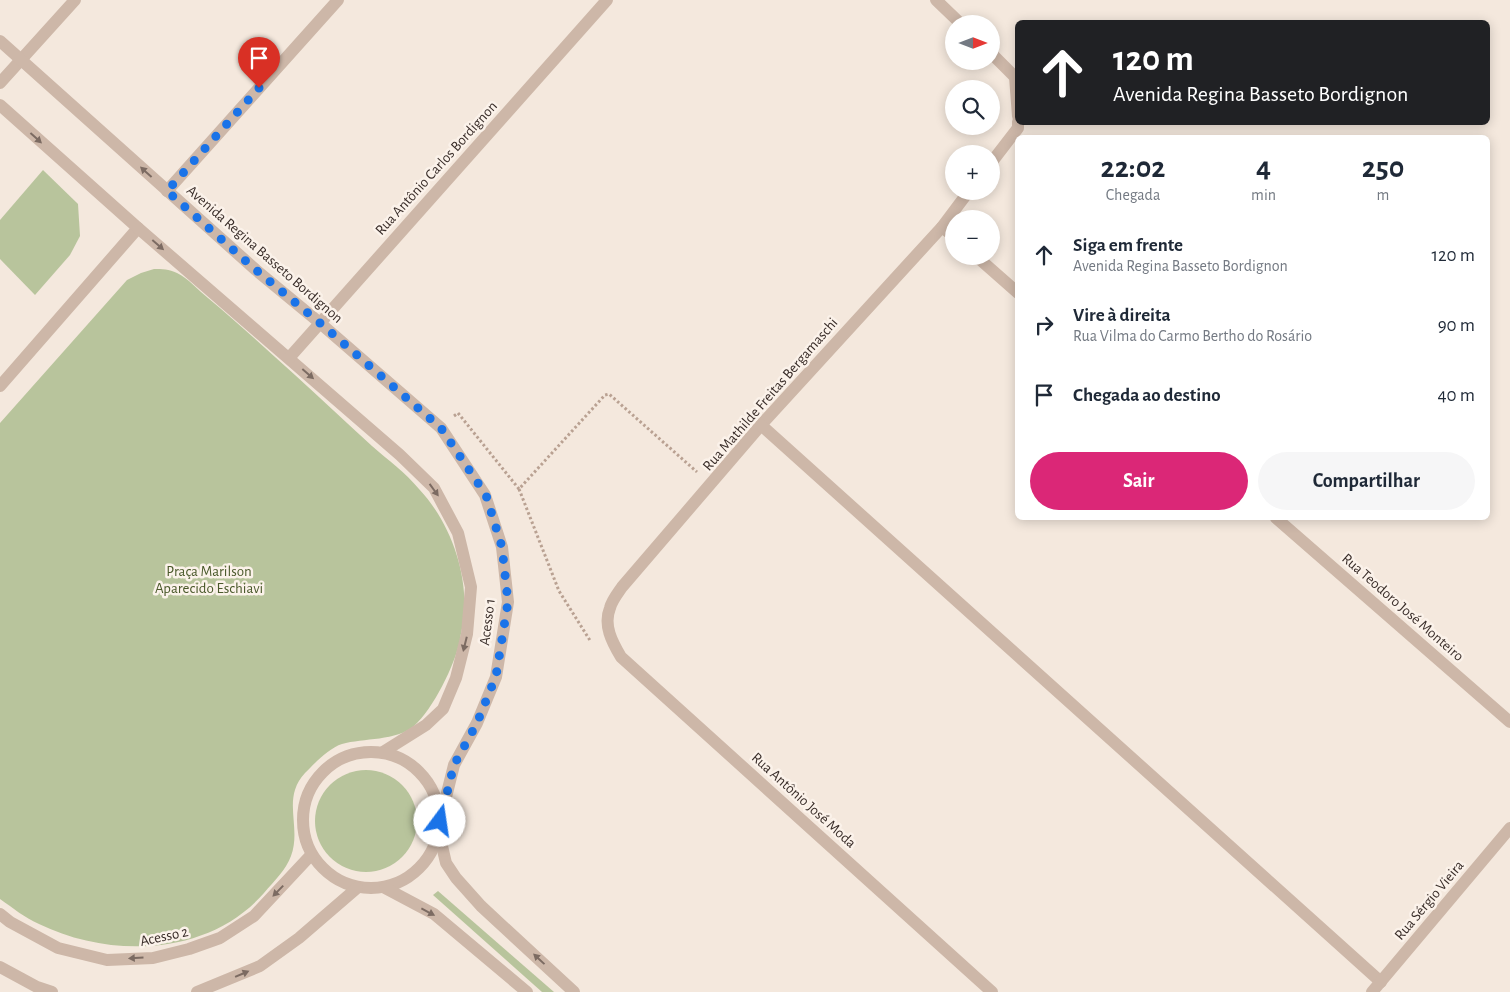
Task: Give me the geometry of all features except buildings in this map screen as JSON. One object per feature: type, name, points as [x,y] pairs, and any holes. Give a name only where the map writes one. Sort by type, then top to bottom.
[{"type":"street","points":[[0,83],[75,0]]},
{"type":"street","points":[[167,191],[338,0]]},
{"type":"street","name":"Rua Antônio Carlos Bordignon","points":[[290,358],[607,0]]},
{"type":"street","points":[[936,0],[952,15]]},
{"type":"street","name":"Avenida Regina Basseto Bordignon","points":[[0,41],[256,270],[421,410]]},
{"type":"street","points":[[1000,63],[1015,77]]},
{"type":"street","points":[[0,105],[138,228],[290,358]]},
{"type":"street","points":[[1000,149],[1016,125]]},
{"type":"street","name":"Rua Mathilde Freitas Bergamaschi","points":[[608,624],[609,608],[622,587],[762,425],[942,226],[962,200]]},
{"type":"street","points":[[942,226],[945,229]]},
{"type":"street","points":[[0,386],[138,228]]},
{"type":"street","points":[[986,265],[1015,290]]},
{"type":"street","name":"Acesso 1","points":[[290,358],[400,455],[434,488],[458,533],[471,587],[467,634],[456,678],[443,709],[426,725],[382,752]]},
{"type":"street","name":"Acesso 1","points":[[421,410],[441,428],[486,495],[502,547],[508,602],[496,676],[477,723],[454,765],[439,827]]},
{"type":"street","points":[[762,425],[1381,982]]},
{"type":"street","name":"Rua Teodoro José Monteiro","points":[[1278,520],[1510,722]]},
{"type":"street","name":"Rua Antônio José Moda","points":[[608,624],[610,639],[621,657],[992,992]]},
{"type":"street","points":[[439,827],[429,858],[410,878],[385,888],[371,890],[357,888],[330,876],[311,855],[304,834],[303,811],[310,790],[322,772],[340,759],[360,752],[382,752],[401,758],[417,769],[430,784],[437,802],[439,827],[446,863],[456,878],[481,906],[574,992]]},
{"type":"street","name":"Rua Sérgio Vieira","points":[[1372,992],[1510,828]]},
{"type":"street","name":"Acesso 2","points":[[0,914],[10,922],[58,948],[107,960],[153,958],[189,949],[220,938],[254,916],[311,855]]},
{"type":"street","points":[[197,992],[260,966],[299,938],[357,888]]},
{"type":"street","points":[[385,888],[434,914],[527,992]]},
{"type":"street","points":[[0,967],[37,987],[52,992]]},
{"type":"path","points":[[519,489],[605,395],[609,394],[711,485]]},
{"type":"path","points":[[441,428],[458,413],[519,489],[559,590],[595,648]]},
{"type":"green space","points":[[43,170],[78,204],[80,236],[70,255],[35,295],[0,259],[0,220]]},
{"type":"green space","name":"Praça Marilson Aparecido Eschiavi","points":[[154,269],[171,271],[189,281],[414,483],[440,517],[455,548],[463,583],[464,617],[460,640],[448,674],[436,698],[414,726],[407,731],[389,737],[350,742],[337,746],[322,756],[305,773],[294,793],[294,845],[291,856],[283,871],[264,893],[241,914],[216,929],[188,940],[158,945],[127,946],[97,943],[67,935],[34,922],[0,899],[0,423],[127,280]]},
{"type":"green space","points":[[366,770],[386,774],[402,785],[413,801],[417,821],[413,841],[402,857],[386,868],[366,872],[346,868],[330,857],[319,841],[315,821],[319,801],[330,785],[346,774]]},
{"type":"green space","points":[[438,891],[554,992],[542,992],[433,895]]},
{"type":"route","points":[[259,88],[167,191],[256,270],[441,428],[486,495],[502,547],[508,602],[496,676],[477,723],[454,765],[440,821]]}]
